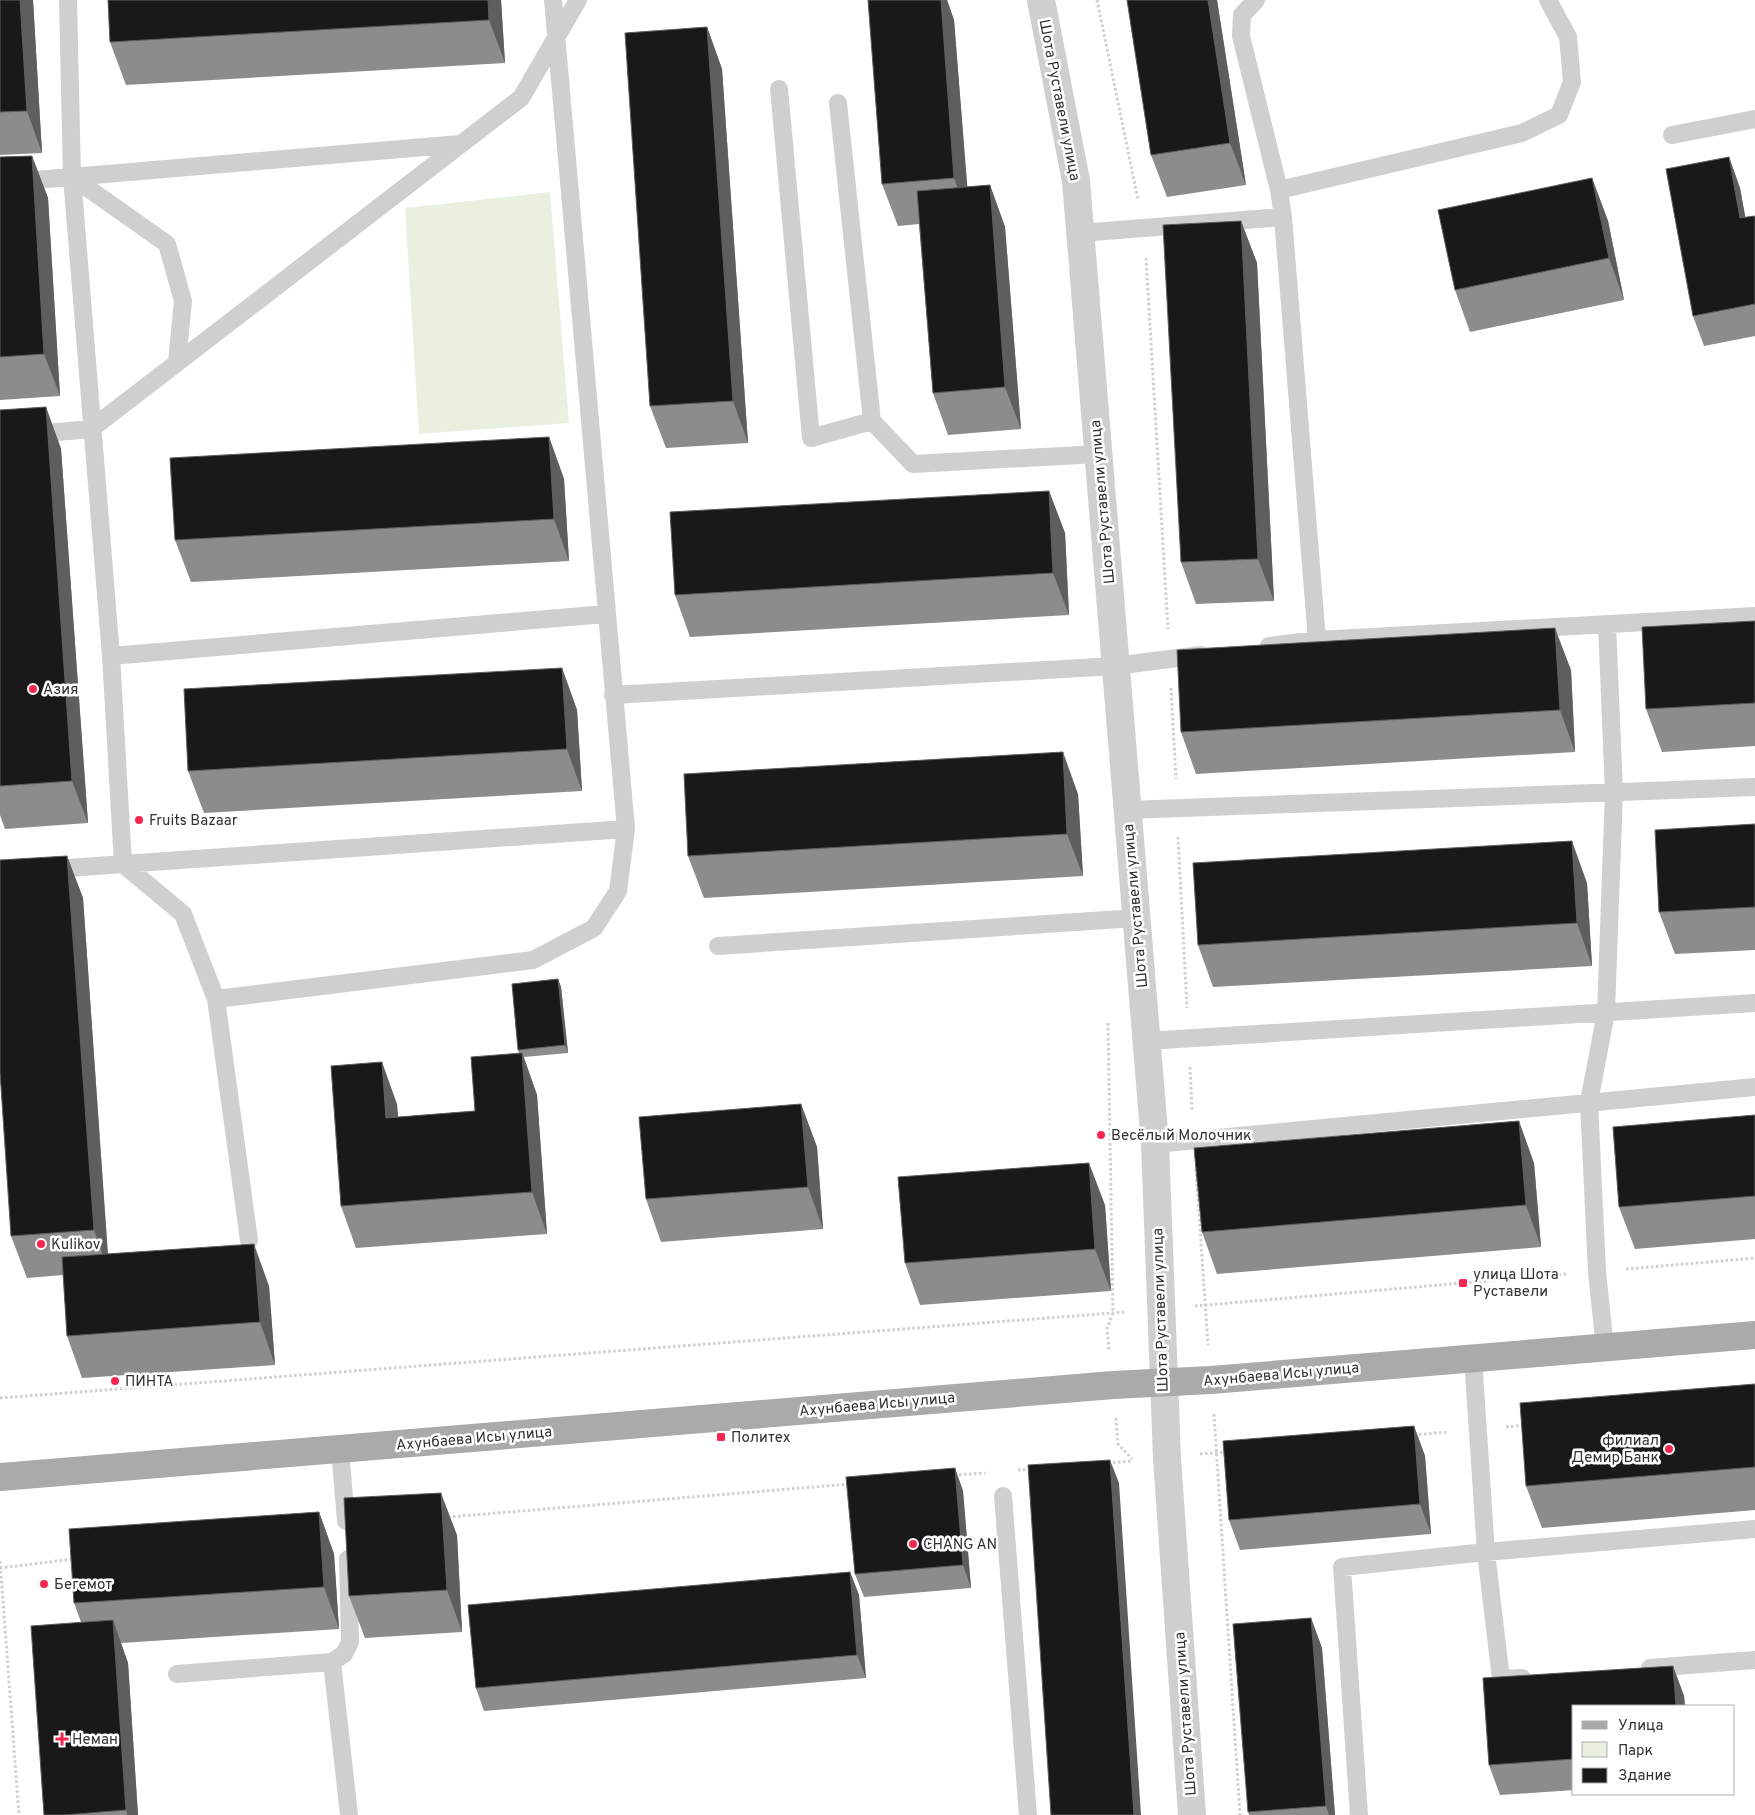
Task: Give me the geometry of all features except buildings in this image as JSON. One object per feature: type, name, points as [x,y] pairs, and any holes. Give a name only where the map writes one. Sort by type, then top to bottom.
[{"type":"main road","name":"Ахунбаева Исы улица","points":[[0,1477],[1113,1385],[1211,1380],[1755,1335]]},
{"type":"street","name":"Шота Руставели улица","points":[[1041,0],[1076,181],[1154,1144],[1167,1458],[1192,1815]]},
{"type":"lane","points":[[68,0],[72,177],[91,429],[111,656],[123,864],[183,914],[216,999],[249,1240]]},
{"type":"lane","points":[[216,999],[533,960],[594,928],[618,891],[626,830],[553,0]]},
{"type":"lane","points":[[0,437],[91,429],[521,98],[578,0]]},
{"type":"lane","points":[[1256,0],[1242,16],[1241,36],[1279,190],[1283,217],[1317,640]]},
{"type":"lane","points":[[1279,190],[1522,133],[1559,115],[1572,82],[1568,37],[1548,0]]},
{"type":"lane","points":[[779,88],[811,438],[872,421]]},
{"type":"lane","points":[[838,104],[872,421],[912,464],[1098,454]]},
{"type":"lane","points":[[1672,135],[1755,119]]},
{"type":"lane","points":[[0,183],[460,144]]},
{"type":"lane","points":[[72,177],[167,244],[183,301],[177,362]]},
{"type":"lane","points":[[1080,233],[1283,217]]},
{"type":"lane","points":[[111,656],[606,614]]},
{"type":"lane","points":[[1248,649],[1317,640],[1755,616]]},
{"type":"lane","points":[[1605,1348],[1597,1272],[1589,1102],[1606,1012],[1614,792],[1607,624]]},
{"type":"lane","points":[[613,695],[1115,666],[1219,652]]},
{"type":"lane","points":[[1127,810],[1755,787]]},
{"type":"lane","points":[[0,873],[626,830]]},
{"type":"lane","points":[[718,946],[1136,918]]},
{"type":"lane","points":[[1146,1041],[1755,1003]]},
{"type":"lane","points":[[1154,1144],[1755,1087]]},
{"type":"lane","points":[[1473,1358],[1486,1552],[1501,1679],[1540,1676]]},
{"type":"lane","points":[[177,1674],[332,1662],[344,1654],[350,1642],[347,1542],[340,1449]]},
{"type":"lane","points":[[1003,1496],[1028,1815]]},
{"type":"lane","points":[[1359,1815],[1342,1567],[1486,1552],[1755,1529]]},
{"type":"lane","points":[[1638,1669],[1755,1660]]},
{"type":"lane","points":[[332,1662],[349,1815]]},
{"type":"path","points":[[1097,0],[1144,228],[1170,659],[1194,1140],[1218,1452],[1240,1815]]},
{"type":"path","points":[[1104,1463],[1134,1460],[1118,1444],[1107,1329],[1114,1313],[1108,1018]]},
{"type":"path","points":[[0,1398],[1114,1313],[1755,1258]]},
{"type":"path","points":[[1412,1435],[1528,1425]]},
{"type":"path","points":[[1167,1458],[1227,1452]]},
{"type":"path","points":[[1015,1470],[1034,1469]]},
{"type":"path","points":[[945,1476],[995,1472]]},
{"type":"path","points":[[438,1518],[856,1484]]},
{"type":"path","points":[[0,1568],[80,1558]]},
{"type":"path","points":[[0,1561],[19,1815]]},
{"type":"green space","points":[[550,192],[569,423],[419,434],[405,208]]},
{"type":"place","name":"Азия","points":[[33,689]]},
{"type":"place","name":"Fruits Bazaar","points":[[139,820]]},
{"type":"place","name":"Весёлый Молочник","points":[[1101,1135]]},
{"type":"place","name":"Kulikov","points":[[41,1244]]},
{"type":"place","name":"улица Шота Руставели","points":[[1463,1283]]},
{"type":"place","name":"ПИНТА","points":[[115,1381]]},
{"type":"place","name":"Политех","points":[[721,1437]]},
{"type":"place","name":"филиал Демир Банк","points":[[1669,1449]]},
{"type":"place","name":"CHANG AN","points":[[913,1544]]},
{"type":"place","name":"Бегемот","points":[[44,1584]]},
{"type":"place","name":"Неман","points":[[62,1739]]}]
